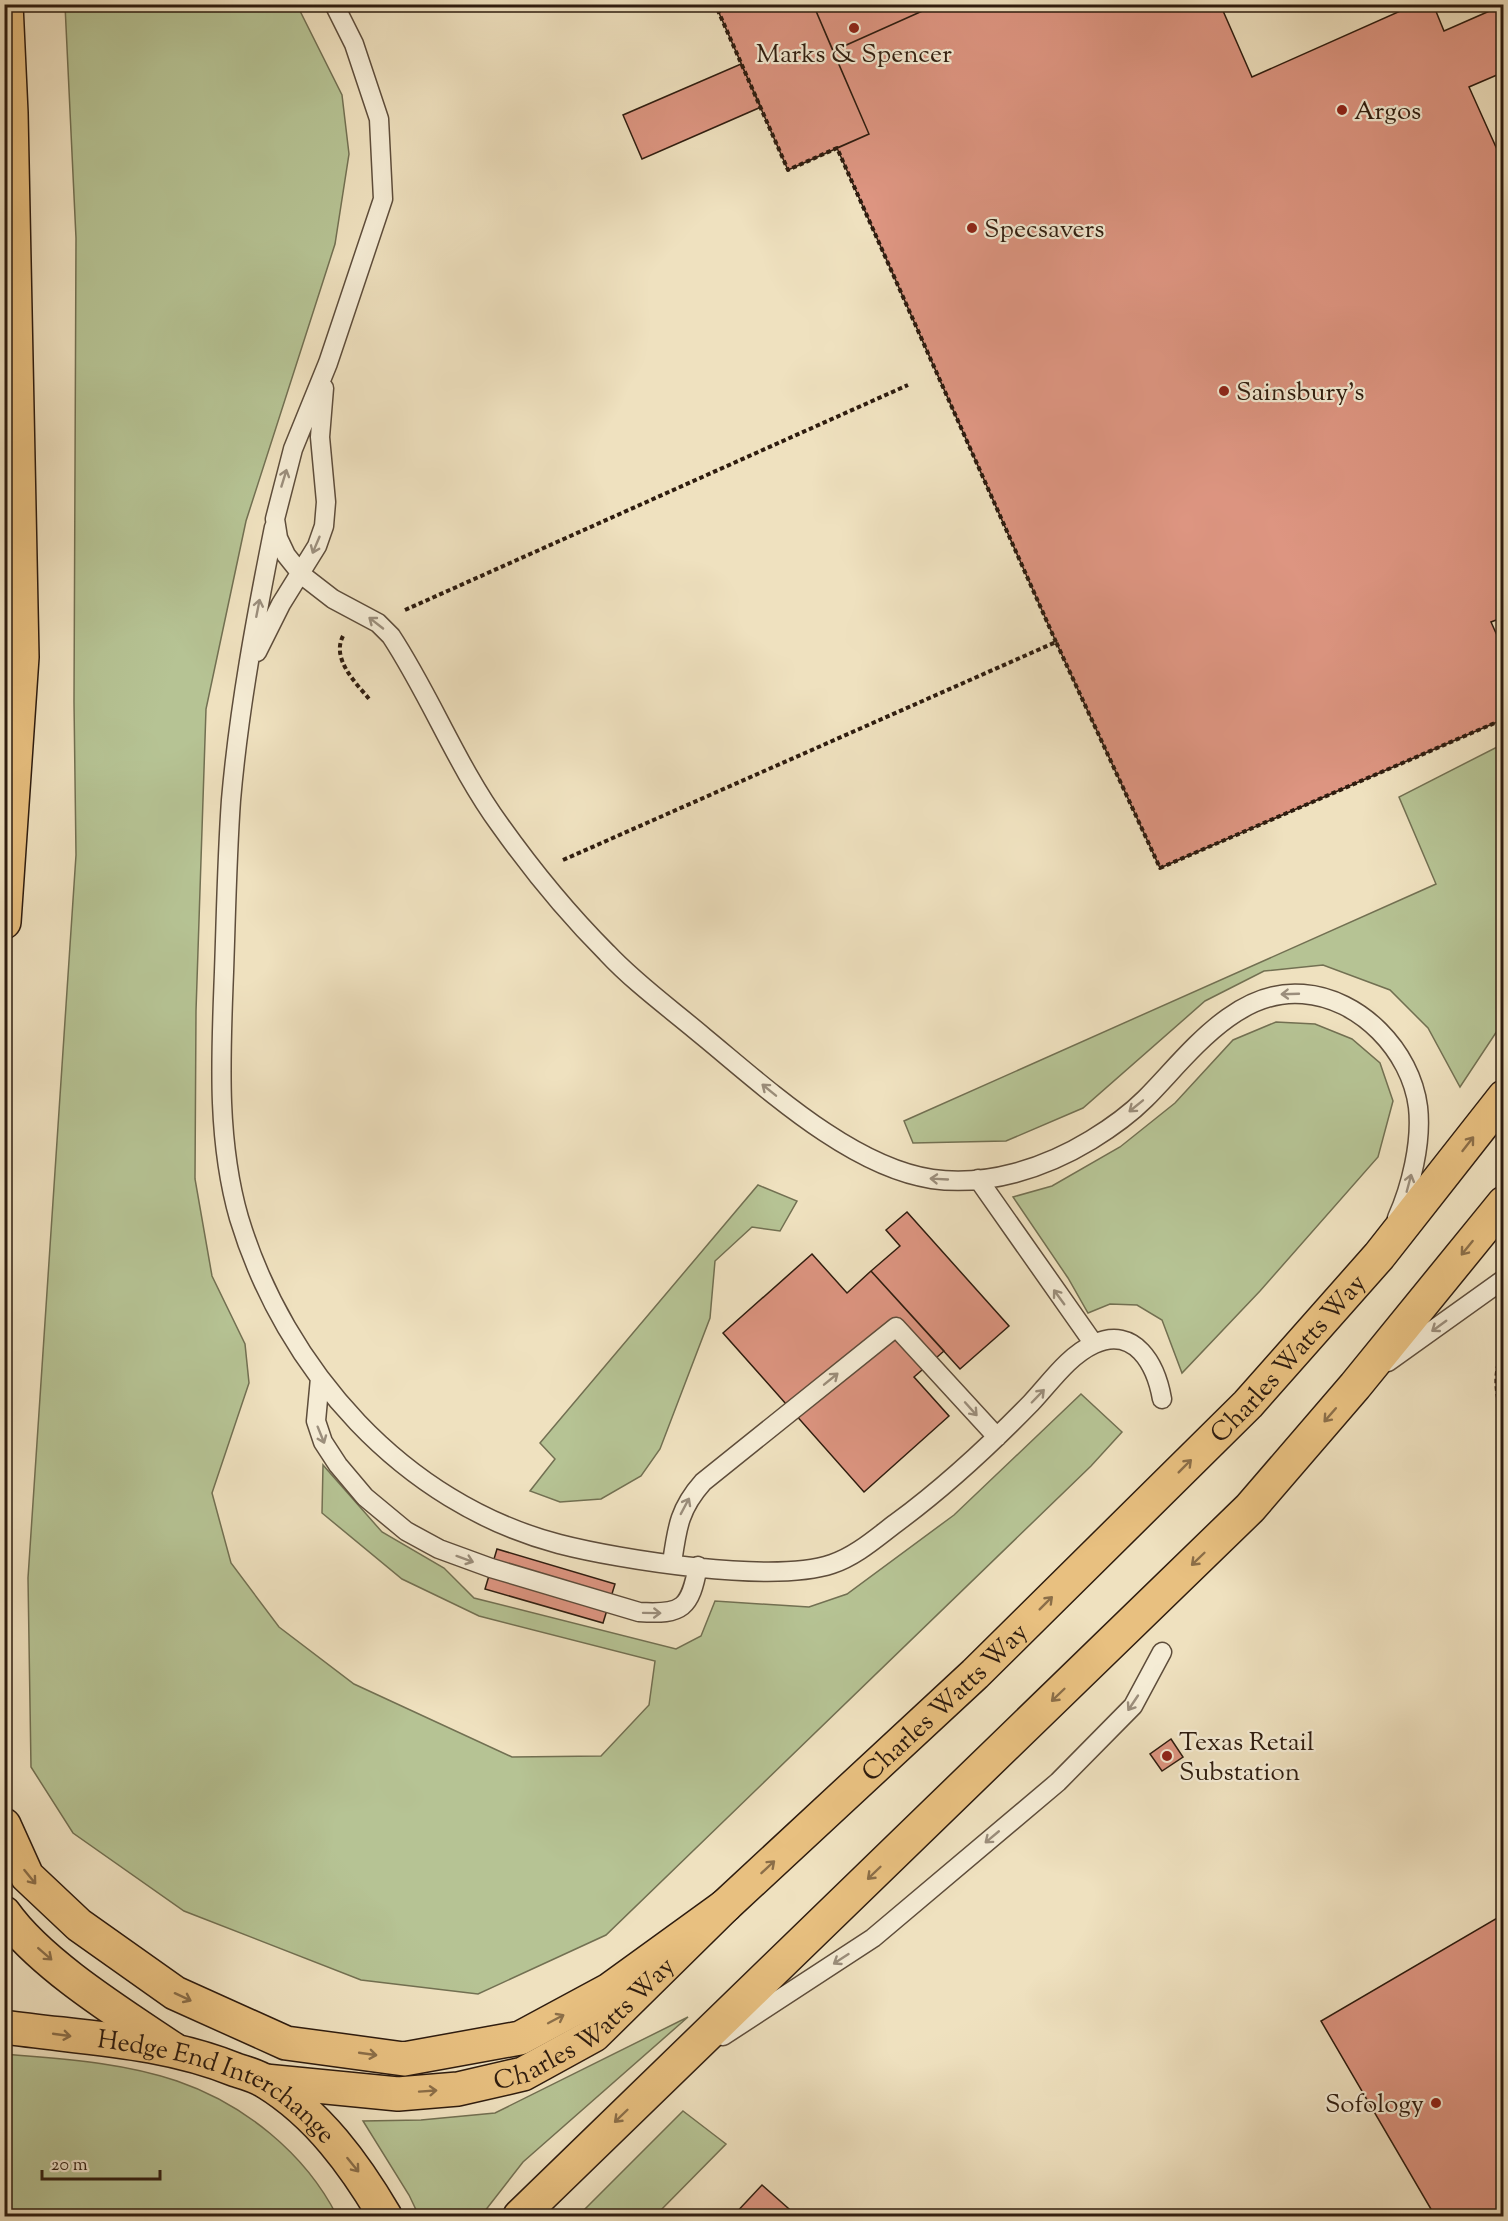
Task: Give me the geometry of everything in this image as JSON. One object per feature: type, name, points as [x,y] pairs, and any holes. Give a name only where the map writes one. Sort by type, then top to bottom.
[{"type":"main road","points":[[4,922],[22,657],[11,113],[6,4]]},
{"type":"main road","name":"Charles Watts Way","points":[[265,2081],[398,2094],[458,2089],[523,2074],[594,2035],[725,1906],[975,1674],[1248,1404],[1379,1256],[1503,1097]]},
{"type":"main road","points":[[520,2217],[663,2075],[1250,1508],[1355,1386],[1503,1203]]},
{"type":"main road","points":[[4,1826],[27,1876],[79,1925],[175,1994],[286,2043],[404,2059],[520,2038],[609,1990],[725,1906]]},
{"type":"main road","points":[[4,1912],[15,1928],[105,2003],[173,2049]]},
{"type":"main road","name":"Hedge End Interchange","points":[[4,2026],[173,2049],[265,2081],[331,2139],[358,2171],[385,2217]]},
{"type":"lane","points":[[334,4],[354,44],[379,119],[383,199],[328,363],[292,449],[275,519],[243,707],[231,804],[221,1058],[227,1161],[239,1216],[276,1310],[320,1378],[363,1430],[431,1487],[473,1511],[512,1529],[560,1544],[698,1566],[785,1572],[836,1563],[862,1549],[931,1498],[997,1437],[1069,1362],[1094,1344],[1113,1339],[1133,1344],[1149,1358],[1158,1376],[1162,1399]]},
{"type":"lane","points":[[243,707],[255,656],[265,633],[302,575],[317,546],[324,526],[326,502],[320,437],[328,363]]},
{"type":"lane","points":[[275,519],[282,546],[302,575],[333,598],[378,622],[400,650],[475,788],[540,877],[607,954],[636,981],[805,1117],[856,1151],[891,1168],[934,1179],[978,1179],[1025,1171],[1061,1156],[1094,1138],[1142,1103],[1226,1020],[1255,1003],[1280,994],[1301,993],[1328,997],[1347,1005],[1368,1020],[1384,1037],[1410,1078],[1418,1108],[1412,1169],[1403,1203],[1379,1256]]},
{"type":"lane","points":[[978,1179],[1094,1344]]},
{"type":"lane","points":[[1355,1386],[1503,1279]]},
{"type":"lane","points":[[672,1563],[677,1526],[682,1511],[703,1482],[896,1327],[997,1437]]},
{"type":"lane","points":[[320,1378],[316,1421],[323,1442],[338,1465],[382,1513],[406,1531],[439,1549],[491,1568],[639,1612],[661,1613],[678,1609],[693,1594],[698,1566]]},
{"type":"lane","points":[[663,2075],[873,1938],[1058,1782],[1133,1706],[1162,1653]]},
{"type":"path","points":[[719,4],[716,6],[788,170],[837,148],[1056,642],[1160,868],[1503,719]]},
{"type":"path","points":[[370,700],[350,676],[340,655],[342,637],[908,385]]},
{"type":"path","points":[[540,877],[566,857],[1056,642]]},
{"type":"path","points":[[1503,1350],[1496,1379],[1498,1405],[1503,1420]]},
{"type":"green space","points":[[65,5],[297,5],[342,95],[349,154],[335,244],[246,521],[206,709],[196,1011],[195,1179],[212,1276],[245,1344],[249,1383],[212,1493],[231,1563],[279,1627],[354,1684],[512,1757],[601,1756],[649,1705],[655,1661],[479,1616],[402,1579],[322,1513],[323,1465],[382,1532],[444,1568],[474,1598],[676,1649],[701,1636],[715,1601],[809,1607],[847,1594],[954,1515],[1081,1394],[1122,1432],[1091,1466],[606,1935],[478,1994],[361,1980],[184,1911],[73,1833],[31,1767],[28,1578],[76,855],[74,702],[76,238]]},
{"type":"green space","points":[[1503,744],[1503,1022],[1460,1087],[1428,1028],[1390,990],[1323,965],[1264,971],[1205,1001],[1083,1108],[1006,1141],[913,1143],[904,1121],[1436,884],[1399,797]]},
{"type":"green space","points":[[1276,1022],[1315,1024],[1352,1039],[1380,1063],[1393,1101],[1378,1157],[1260,1291],[1182,1373],[1162,1320],[1137,1305],[1110,1304],[1088,1313],[1068,1278],[1013,1197],[1052,1186],[1120,1147],[1175,1103],[1233,1040]]},
{"type":"green space","points":[[758,1185],[797,1201],[780,1231],[752,1227],[715,1261],[710,1318],[660,1449],[641,1476],[601,1499],[560,1502],[530,1491],[555,1459],[540,1443]]},
{"type":"green space","points":[[688,2017],[523,2162],[481,2216],[419,2216],[409,2195],[363,2121],[421,2120],[495,2113]]},
{"type":"green space","points":[[4,2054],[135,2069],[202,2091],[249,2117],[290,2152],[324,2193],[337,2216],[5,2216]]},
{"type":"green space","points":[[683,2111],[726,2144],[655,2216],[578,2216]]},
{"type":"building","points":[[719,4],[813,4],[869,134],[788,170],[716,6]]},
{"type":"building","name":"Marks & Spencer","points":[[813,4],[938,4],[833,51]]},
{"type":"building","name":"Sainsbury's","points":[[938,4],[1220,4],[1252,77],[1416,4],[1433,4],[1444,31],[1501,6],[1504,72],[1469,87],[1504,165],[1504,617],[1491,622],[1504,651],[1504,719],[1160,868],[1056,642],[837,148],[869,134],[833,51]]},
{"type":"building","points":[[741,64],[761,107],[642,159],[623,115]]},
{"type":"building","points":[[907,1212],[1009,1326],[960,1369],[871,1271],[900,1246],[886,1230]]},
{"type":"building","points":[[812,1254],[847,1293],[871,1271],[944,1351],[914,1377],[949,1416],[864,1492],[723,1333]]},
{"type":"building","points":[[497,1549],[615,1584],[603,1623],[485,1589]]},
{"type":"building","name":"Texas Retail Substation","points":[[1171,1739],[1183,1757],[1162,1771],[1150,1754]]},
{"type":"building","name":"Sofology","points":[[1504,1914],[1504,2216],[1435,2216],[1321,2021]]},
{"type":"building","points":[[762,2185],[797,2216],[733,2216]]},
{"type":"place","name":"Marks & Spencer","points":[[854,28]]},
{"type":"place","name":"Argos","points":[[1342,110]]},
{"type":"place","name":"Specsavers","points":[[972,228]]},
{"type":"place","name":"Sainsbury's","points":[[1224,391]]},
{"type":"place","name":"Texas Retail Substation","points":[[1167,1756]]},
{"type":"place","name":"Sofology","points":[[1436,2103]]}]
